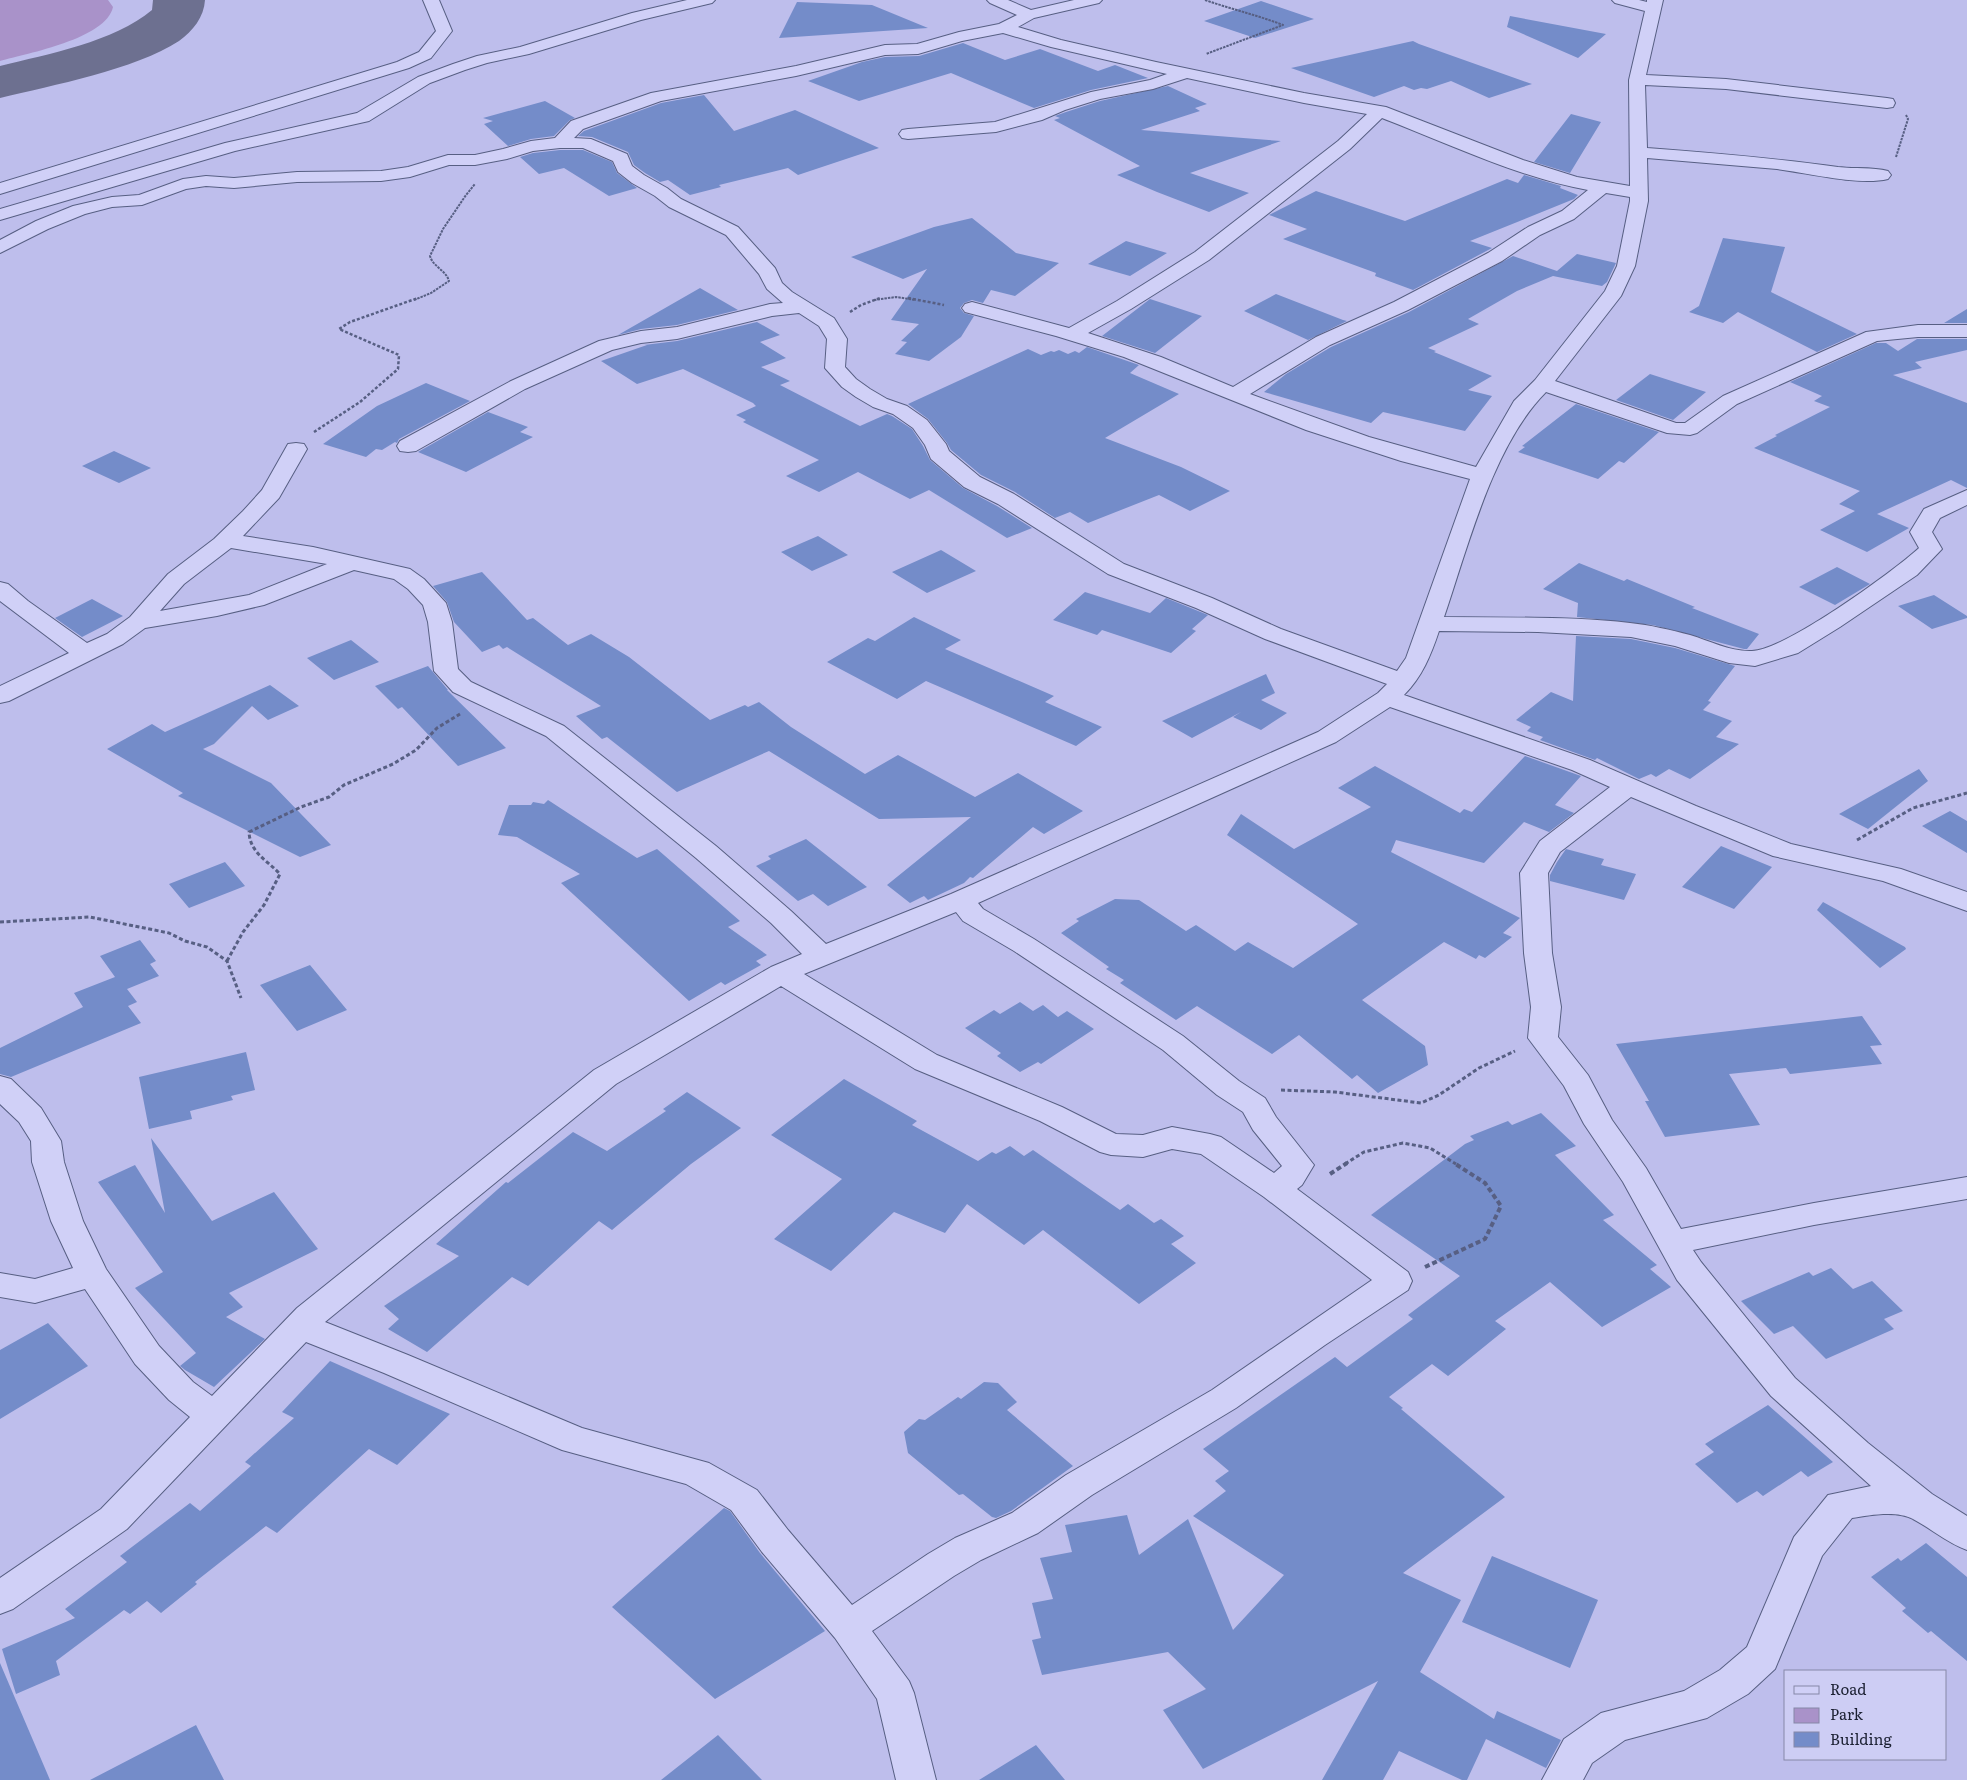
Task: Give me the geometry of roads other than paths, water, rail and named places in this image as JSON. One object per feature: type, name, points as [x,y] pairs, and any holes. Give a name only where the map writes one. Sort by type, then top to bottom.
[{"type":"street","points":[[0,189],[403,66],[425,55],[444,32],[431,0]]},
{"type":"street","points":[[0,215],[231,147],[363,117],[424,80],[459,67],[483,59],[523,51],[637,16],[707,0]]},
{"type":"street","points":[[996,0],[1029,15]]},
{"type":"street","points":[[560,144],[577,125],[657,97],[796,71],[885,50],[918,49],[959,37],[1004,28],[1029,15],[1094,0]]},
{"type":"street","points":[[0,1598],[114,1519],[300,1326],[605,1077],[781,973],[961,900],[1327,737],[1395,690],[1418,658],[1482,475],[1520,405],[1542,384],[1614,292],[1626,266],[1639,201],[1637,80],[1648,38],[1654,4],[1620,0]]},
{"type":"street","points":[[1004,28],[1057,44],[1179,72],[1304,98],[1380,111],[1517,164],[1574,182],[1638,193]]},
{"type":"street","points":[[908,134],[996,127],[1036,116],[1059,106],[1097,95],[1153,84],[1179,72]]},
{"type":"street","points":[[1637,80],[1674,80],[1726,84],[1887,103]]},
{"type":"street","points":[[1072,334],[1124,305],[1202,256],[1344,145],[1380,111]]},
{"type":"street","points":[[0,247],[70,213],[112,202],[142,200],[183,184],[206,181],[234,183],[312,176],[381,176],[410,172],[448,160],[475,160],[507,154],[531,146],[585,143],[621,158],[624,168],[638,179],[661,192],[675,203],[732,231],[768,272],[774,285],[786,296],[827,322],[837,339],[835,368],[849,383],[880,403],[900,410],[920,424],[935,444],[939,454],[972,482],[1006,499],[1116,569],[1204,603],[1395,690],[1581,765],[1687,812],[1782,850],[1891,875],[1967,902]]},
{"type":"street","points":[[1638,152],[1778,164],[1852,174],[1882,175]]},
{"type":"street","points":[[1234,395],[1292,358],[1323,341],[1401,306],[1495,257],[1534,231],[1568,215],[1602,187]]},
{"type":"street","points":[[408,446],[518,385],[606,345],[641,337],[677,333],[770,310],[804,307]]},
{"type":"street","points":[[972,308],[1072,334],[1154,362],[1234,395],[1362,442],[1440,466],[1482,475]]},
{"type":"street","points":[[1542,384],[1674,429],[1690,429],[1730,400],[1873,336],[1918,331],[1967,331]]},
{"type":"street","points":[[0,696],[115,639],[124,630],[138,622],[176,579],[227,540],[271,493],[296,449]]},
{"type":"street","points":[[1430,624],[1538,625],[1631,630],[1680,640],[1729,656],[1755,659],[1789,648],[1832,622],[1909,570],[1931,549],[1921,532],[1932,514],[1963,502]]},
{"type":"street","points":[[227,540],[259,543],[402,574],[416,584],[434,603],[440,622],[446,671],[462,687],[555,731],[713,858],[781,916],[822,957]]},
{"type":"street","points":[[138,622],[217,609],[256,600],[351,563]]},
{"type":"street","points":[[0,589],[85,654]]},
{"type":"street","points":[[1628,786],[1550,847],[1534,873],[1538,953],[1546,1007],[1543,1038],[1577,1082],[1599,1124],[1635,1176],[1689,1271],[1783,1387],[1856,1454],[1920,1504],[1967,1535]]},
{"type":"street","points":[[961,900],[973,914],[1024,945],[1173,1043],[1228,1088],[1254,1105],[1264,1123],[1298,1166],[1291,1177],[1284,1196]]},
{"type":"street","points":[[781,973],[926,1062],[1051,1114],[1111,1144],[1143,1146],[1172,1138],[1210,1145],[1284,1196],[1396,1281],[1313,1336],[1224,1399],[1079,1485],[1025,1523],[968,1550],[941,1566],[848,1627]]},
{"type":"street","points":[[0,1086],[30,1115],[46,1141],[48,1162],[67,1221],[92,1275],[109,1296],[147,1355],[181,1391],[213,1416]]},
{"type":"street","points":[[1672,1242],[1814,1214],[1967,1188]]},
{"type":"street","points":[[0,1286],[35,1290],[92,1275]]},
{"type":"street","points":[[300,1326],[396,1364],[574,1440],[696,1473],[744,1500],[775,1541],[848,1627],[895,1693],[908,1739],[916,1780]]},
{"type":"street","points":[[1562,1780],[1578,1751],[1615,1725],[1693,1706],[1734,1682],[1762,1657],[1807,1548],[1841,1505],[1877,1499],[1920,1504]]}]
